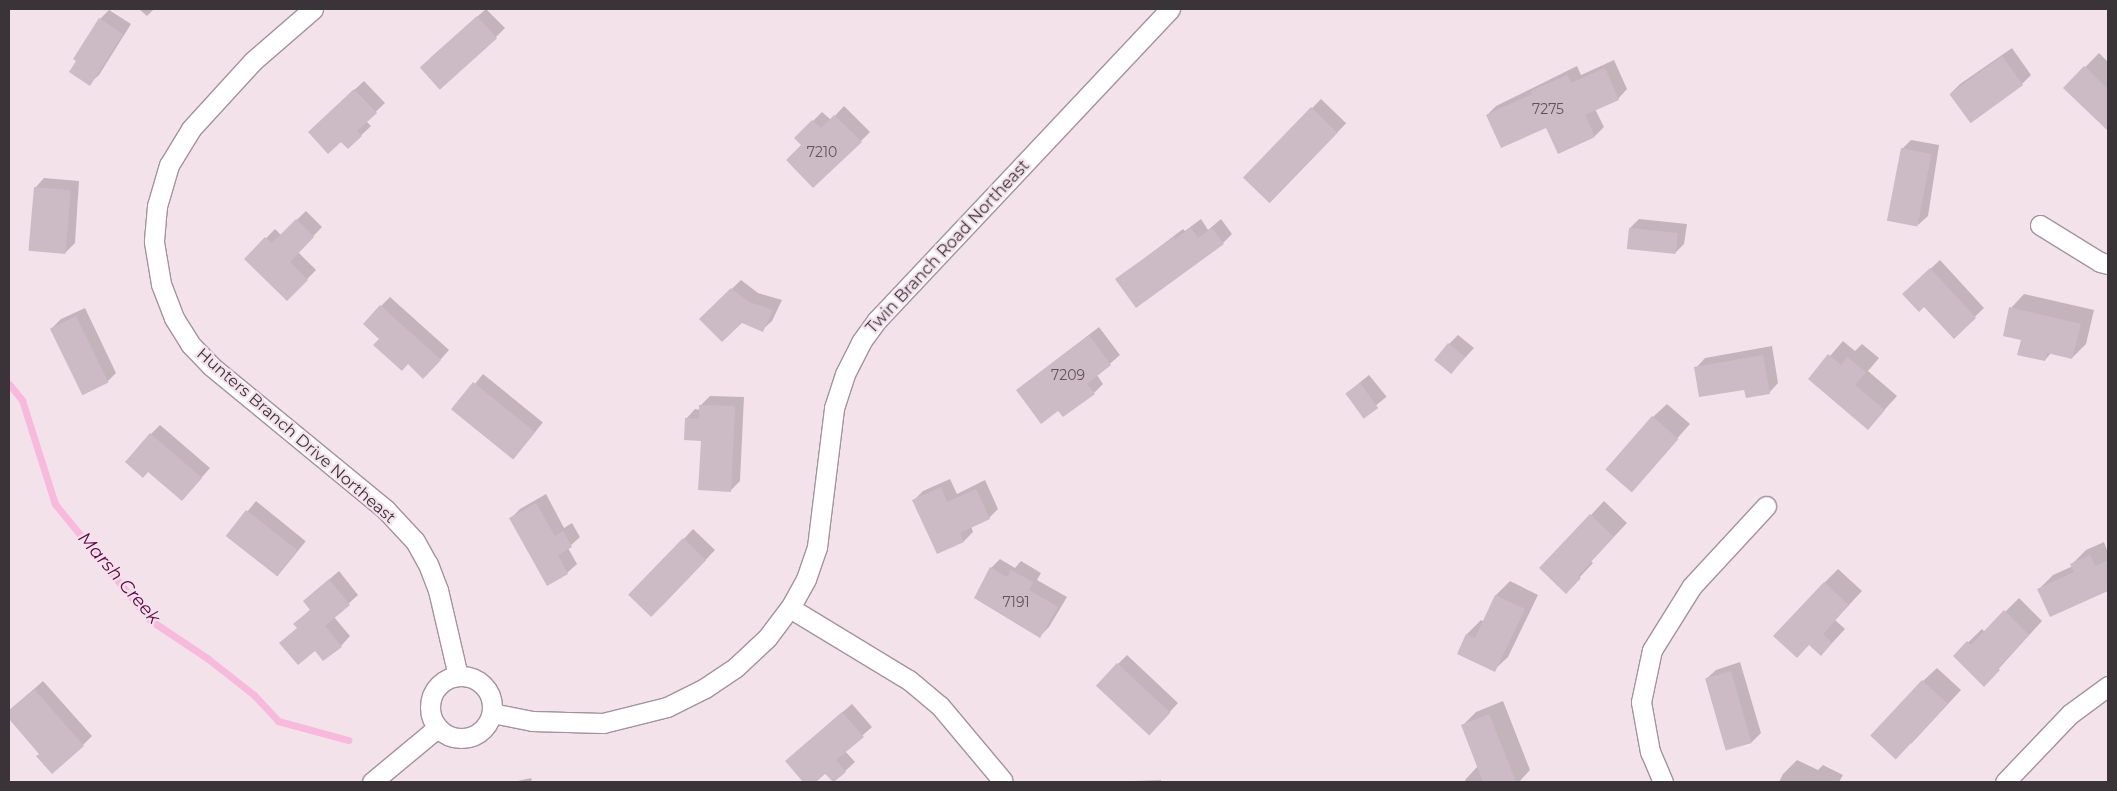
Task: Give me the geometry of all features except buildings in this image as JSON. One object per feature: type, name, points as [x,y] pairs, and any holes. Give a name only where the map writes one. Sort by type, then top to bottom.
[{"type":"street","name":"Hunters Branch Drive Northeast","points":[[313,9],[253,61],[191,129],[169,165],[157,206],[155,233],[161,284],[174,318],[190,344],[211,366],[386,510],[415,542],[428,564],[438,590],[458,676]]},
{"type":"street","name":"Twin Branch Road Northeast","points":[[492,712],[532,721],[603,723],[667,707],[705,688],[736,667],[767,638],[790,608],[806,579],[817,547],[834,408],[845,374],[861,342],[877,320],[1170,9]]},
{"type":"street","points":[[2040,225],[2100,262],[2108,264]]},
{"type":"street","points":[[1663,782],[1650,752],[1641,702],[1652,650],[1692,586],[1766,506]]},
{"type":"street","points":[[790,608],[909,680],[940,706],[1002,780]]},
{"type":"street","points":[[458,676],[469,677],[484,686],[492,700],[492,712],[484,729],[475,736],[455,738],[437,728],[430,713],[432,694],[447,679],[458,676]]},
{"type":"street","points":[[2005,782],[2070,714],[2108,686]]},
{"type":"street","points":[[372,782],[437,728]]},
{"type":"waterway","name":"Marsh Creek","points":[[9,384],[22,400],[55,504],[150,620],[207,658],[254,695],[278,721],[348,740]]}]
